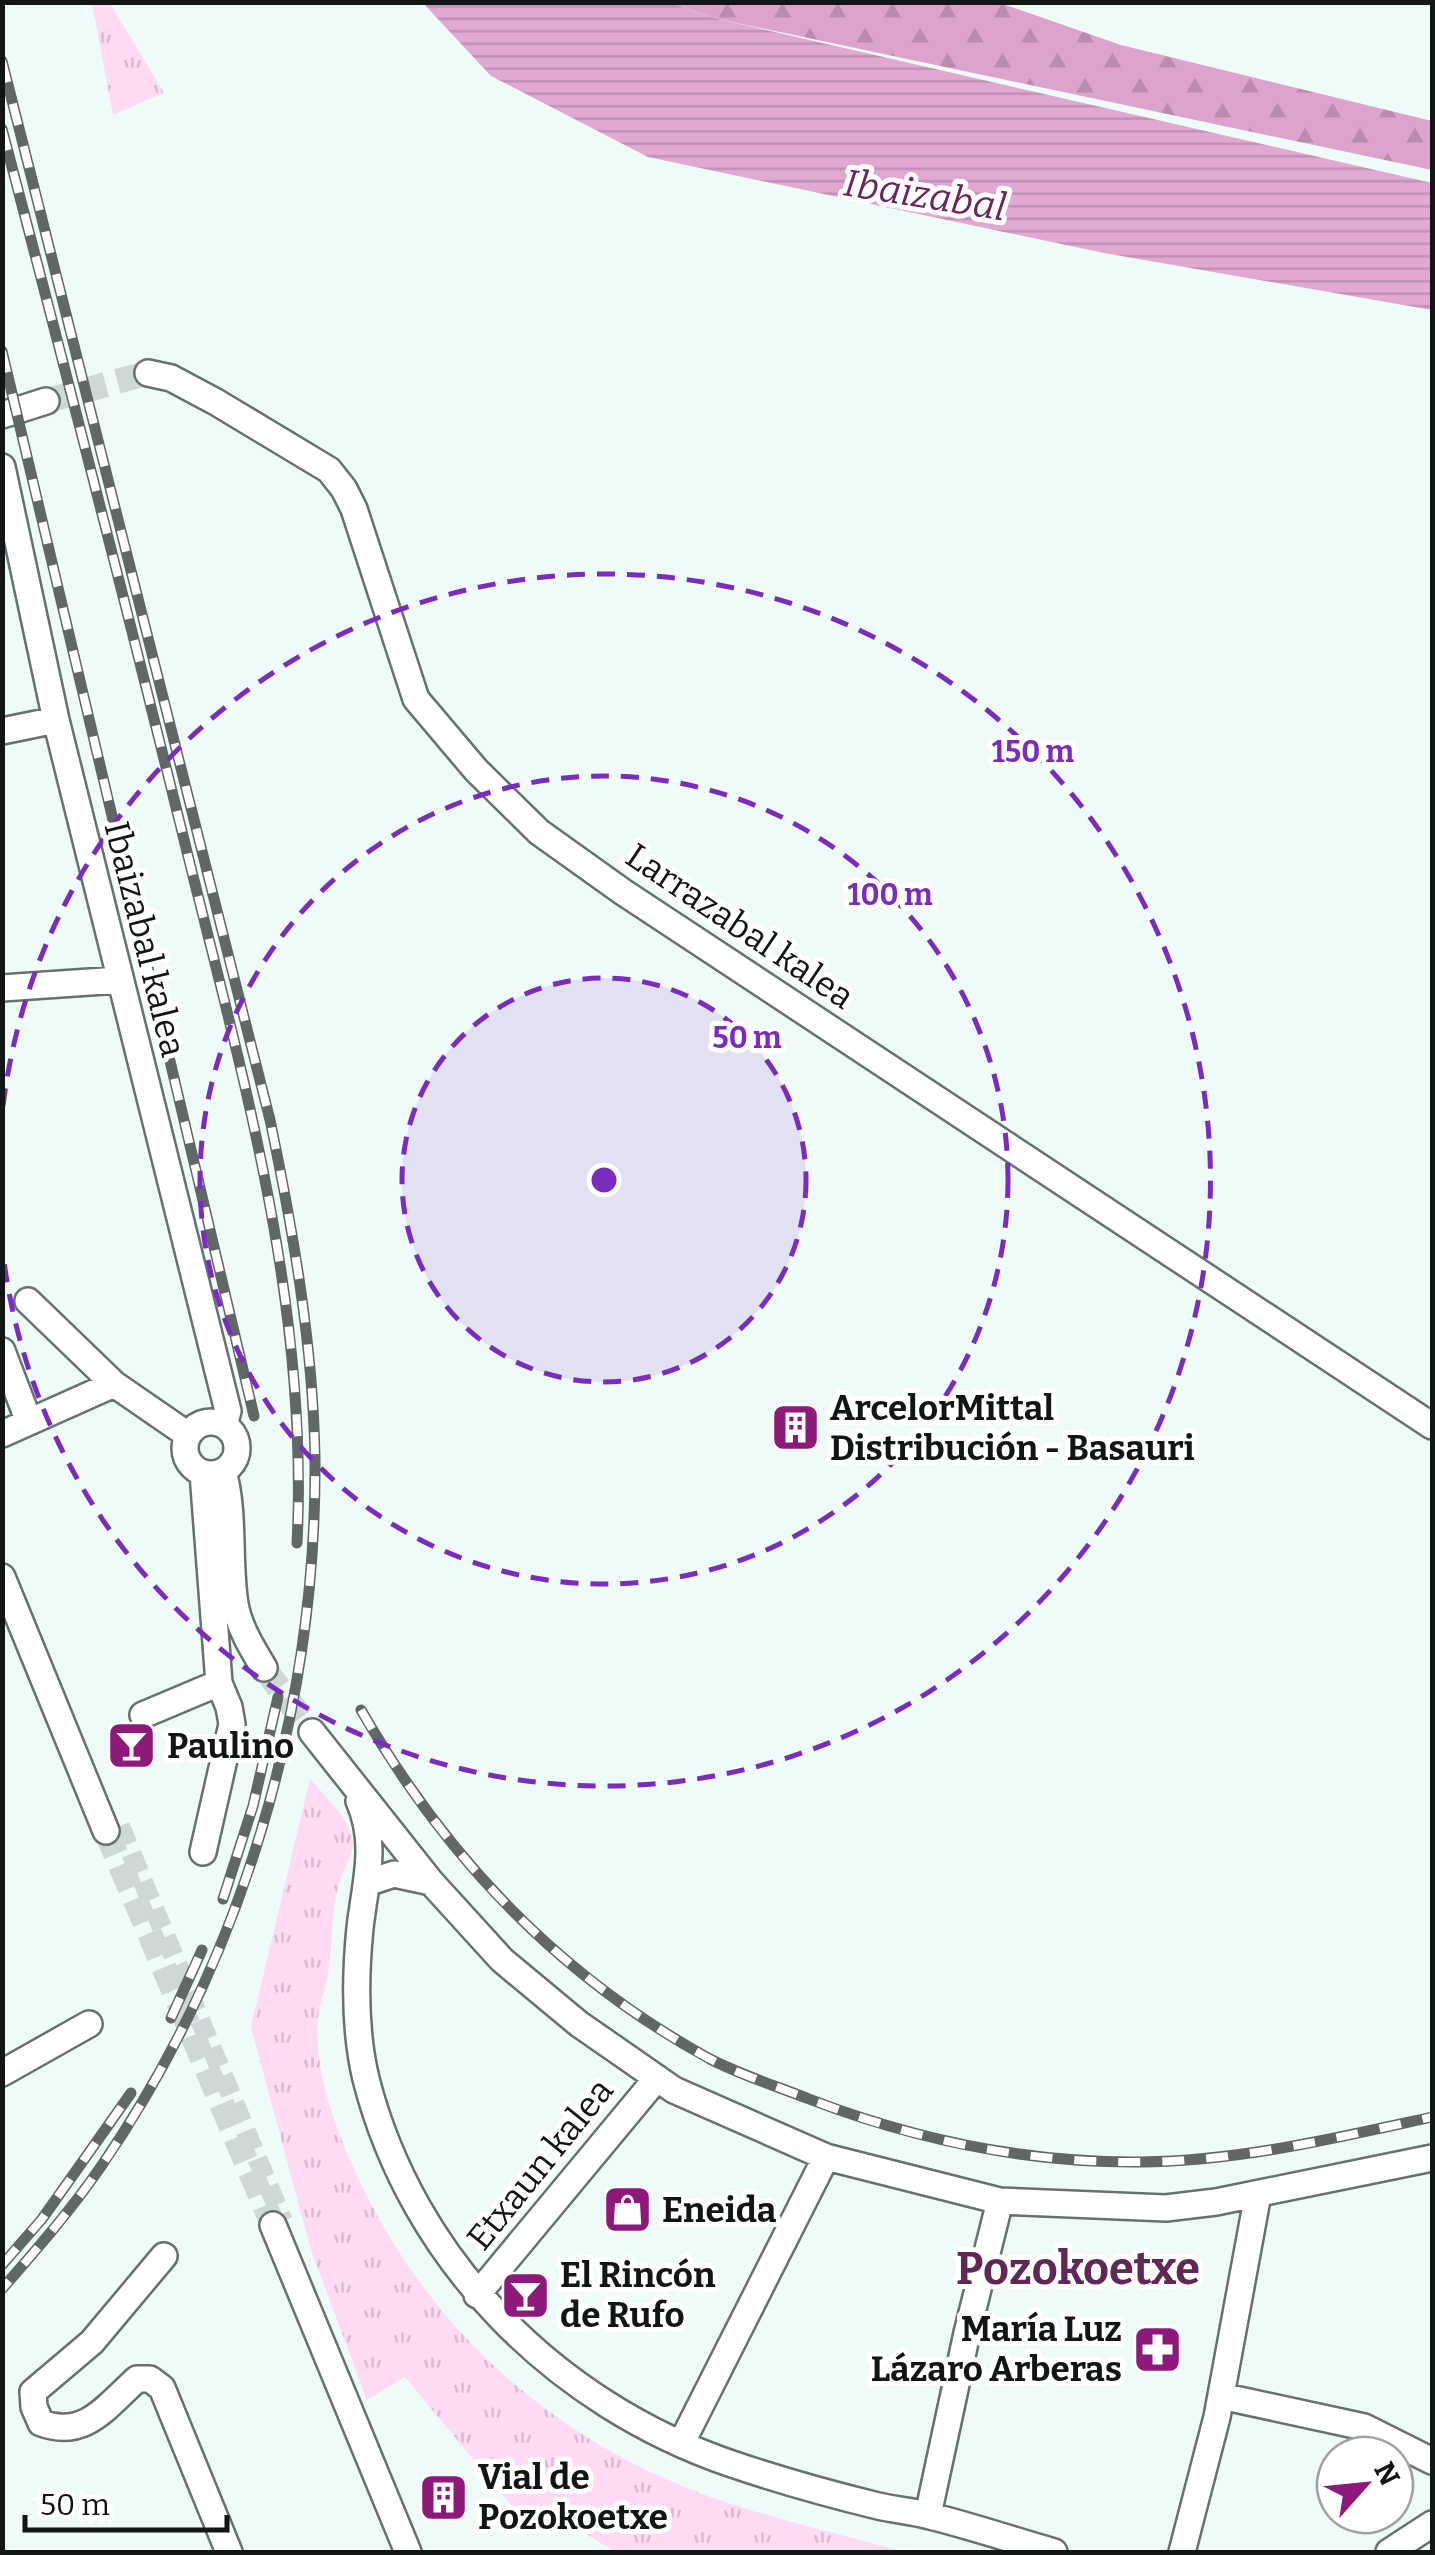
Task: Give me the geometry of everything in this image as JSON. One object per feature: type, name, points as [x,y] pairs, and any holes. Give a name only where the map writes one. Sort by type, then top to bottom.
[{"type":"street","name":"Larrazabal kalea","points":[[148,373],[172,378],[216,402],[329,470],[337,479],[361,529],[416,700],[476,770],[540,832],[639,903],[1432,1426]]},
{"type":"street","points":[[2,415],[46,401]]},
{"type":"street","name":"Ibaizabal kalea","points":[[2,467],[56,720],[228,1411],[224,1425]]},
{"type":"street","points":[[2,732],[56,720]]},
{"type":"street","points":[[2,988],[119,980]]},
{"type":"street","points":[[28,1302],[114,1384],[188,1434]]},
{"type":"street","points":[[2,1351],[28,1422]]},
{"type":"street","points":[[2,1434],[114,1384]]},
{"type":"street","points":[[213,1472],[234,1460],[236,1453],[234,1437],[216,1422],[200,1424],[188,1434],[186,1457],[213,1472],[230,1494],[235,1604],[241,1625],[264,1668]]},
{"type":"street","points":[[203,1852],[232,1724],[219,1684],[213,1472]]},
{"type":"street","points":[[2,1577],[106,1831]]},
{"type":"street","points":[[143,1715],[219,1684]]},
{"type":"street","points":[[312,1732],[431,1882],[502,1960],[578,2024],[674,2090],[826,2157],[1000,2201],[1166,2208],[1258,2194],[1432,2158]]},
{"type":"street","points":[[353,1788],[367,1818],[372,1854],[356,1995],[358,2037],[366,2078],[396,2168],[424,2220],[477,2295],[502,2323],[594,2397],[729,2463],[1054,2552]]},
{"type":"street","points":[[367,1882],[394,1874],[431,1882]]},
{"type":"street","points":[[2,2073],[90,2024]]},
{"type":"street","name":"Etxaun kalea","points":[[477,2295],[657,2078]]},
{"type":"street","points":[[682,2442],[826,2157]]},
{"type":"street","points":[[1182,2552],[1221,2396],[1258,2194]]},
{"type":"street","points":[[928,2515],[1000,2201]]},
{"type":"street","points":[[273,2226],[408,2552]]},
{"type":"street","points":[[164,2256],[92,2342],[34,2392],[34,2407],[41,2423],[61,2430],[81,2427],[137,2379],[150,2380],[162,2388],[228,2552]]},
{"type":"street","points":[[1221,2396],[1364,2427],[1432,2461]]},
{"type":"street","points":[[1389,2552],[1432,2524]]},
{"type":"green space","points":[[92,3],[110,3],[164,93],[113,115]]},
{"type":"green space","points":[[671,3],[1000,3],[1121,45],[1432,121],[1432,170],[718,19]]},
{"type":"green space","points":[[310,1779],[344,1819],[352,1840],[336,1894],[328,1974],[319,2012],[324,2085],[346,2151],[365,2192],[420,2283],[490,2362],[530,2397],[618,2455],[724,2502],[905,2552],[615,2552],[555,2514],[522,2518],[405,2377],[367,2400],[311,2250],[251,2027]]},
{"type":"water","name":"Ibaizabal","points":[[423,3],[671,3],[718,19],[1432,183],[1432,310],[1104,253],[648,157],[491,76]]},
{"type":"tunnel","points":[[46,401],[148,373]]},
{"type":"tunnel","points":[[264,1668],[312,1732]]},
{"type":"tunnel","points":[[120,1826],[283,2221]]},
{"type":"tunnel","points":[[106,1831],[273,2225]]},
{"type":"railway","points":[[2,61],[270,1120],[300,1288],[315,1458],[312,1551],[302,1645],[286,1737],[262,1828],[232,1916],[195,2003],[152,2086],[91,2181],[2,2289]]},
{"type":"railway","points":[[2,129],[251,1113],[283,1284],[293,1369],[297,1543]]},
{"type":"railway","points":[[2,351],[254,1416]]},
{"type":"railway","points":[[223,1899],[253,1806],[278,1697]]},
{"type":"railway","points":[[361,1710],[394,1764],[469,1864],[556,1951],[655,2026],[710,2059],[759,2080],[849,2114],[930,2137],[1013,2153],[1098,2161],[1215,2158],[1432,2117]]},
{"type":"railway","points":[[171,2018],[202,1950]]},
{"type":"railway","points":[[2,2265],[42,2219],[131,2093]]},
{"type":"place","name":"ArcelorMittal Distribución - Basauri","points":[[795,1428]]},
{"type":"place","name":"Paulino","points":[[132,1746]]},
{"type":"place","name":"Eneida","points":[[627,2210]]},
{"type":"place","name":"El Rincón de Rufo","points":[[525,2295]]},
{"type":"place","name":"María Luz Lázaro Arberas","points":[[1157,2349]]},
{"type":"place","name":"Vial de Pozokoetxe","points":[[443,2497]]},
{"type":"district","name":"Pozokoetxe","points":[[1078,2269]]}]
